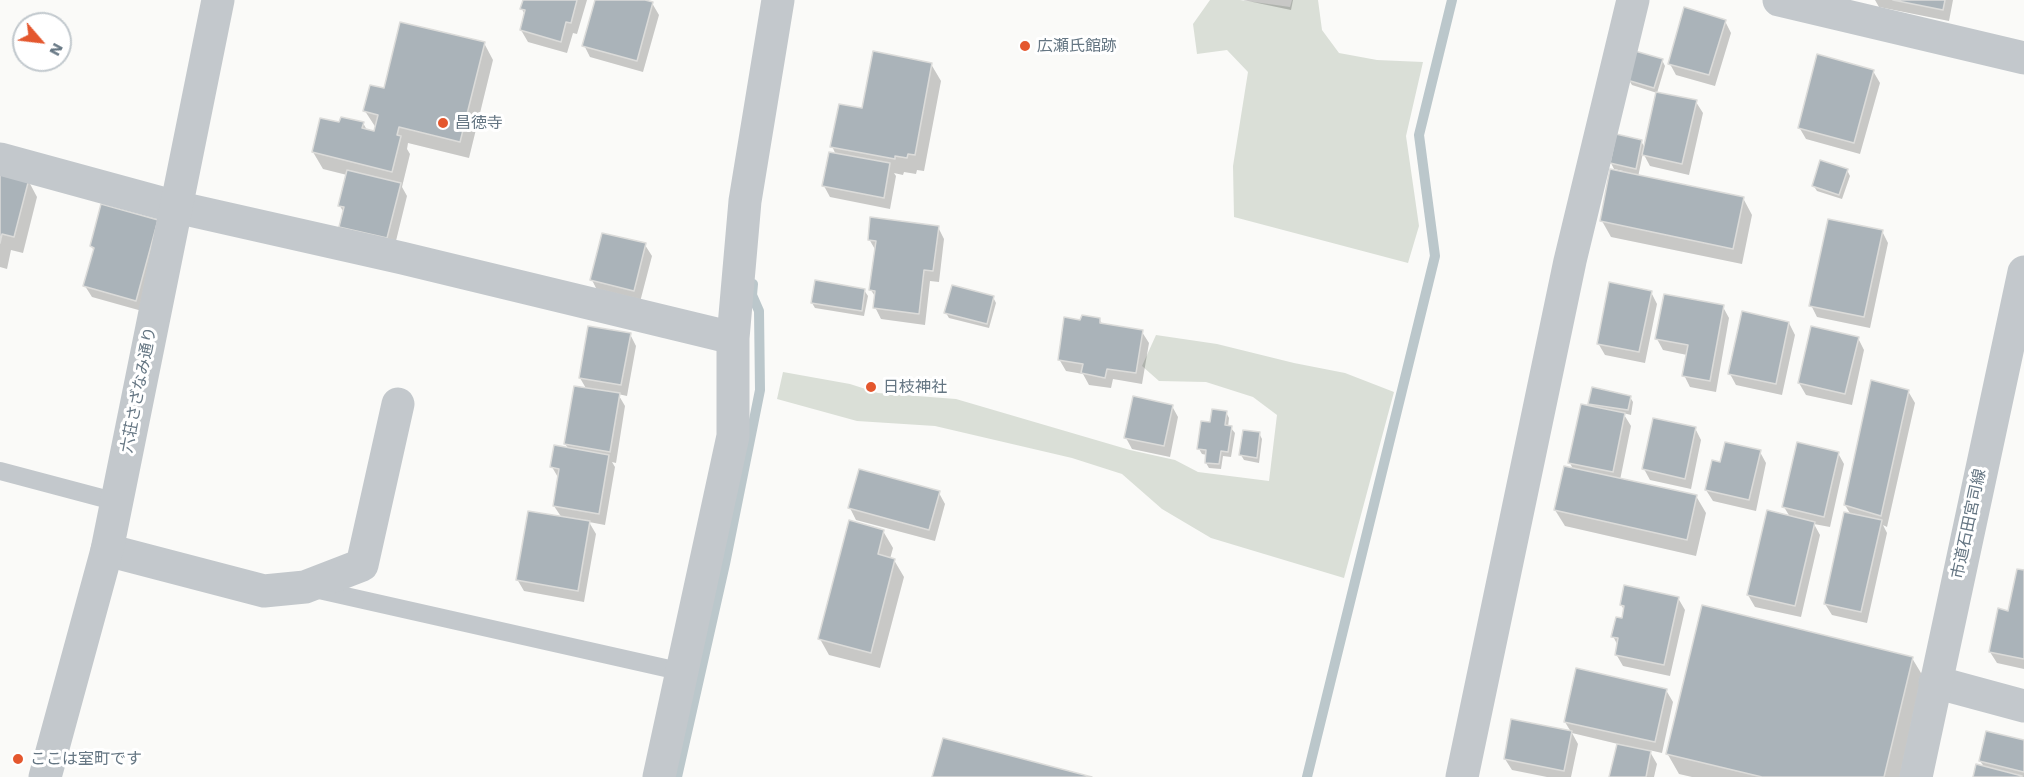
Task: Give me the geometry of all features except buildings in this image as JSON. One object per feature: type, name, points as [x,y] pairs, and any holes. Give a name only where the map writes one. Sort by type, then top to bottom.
[{"type":"street","name":"六荘さざなみ通り","points":[[45,777],[107,550],[218,0]]},
{"type":"street","points":[[659,777],[733,436],[733,338],[745,201],[778,0]]},
{"type":"street","points":[[1462,777],[1570,261],[1633,0]]},
{"type":"street","points":[[1779,0],[2024,58]]},
{"type":"street","points":[[0,159],[176,207],[402,258],[733,338]]},
{"type":"street","name":"市道石田宮司線","points":[[1916,777],[2024,272]]},
{"type":"street","points":[[107,550],[264,591],[305,587],[362,565],[398,404]]},
{"type":"street","points":[[1935,682],[2024,706]]},
{"type":"lane","points":[[0,471],[117,502]]},
{"type":"lane","points":[[305,587],[683,672]]},
{"type":"shaded area","points":[[1210,0],[1240,0],[1290,7],[1292,0],[1318,0],[1322,30],[1339,53],[1377,60],[1423,62],[1406,136],[1419,226],[1408,263],[1234,217],[1233,166],[1248,72],[1227,50],[1197,54],[1193,24]]},
{"type":"shaded area","points":[[1156,335],[1217,344],[1345,373],[1394,392],[1344,578],[1211,538],[1162,509],[1122,474],[1072,458],[935,426],[857,421],[777,399],[783,372],[850,384],[878,393],[956,399],[1130,450],[1175,460],[1198,472],[1269,481],[1277,415],[1253,397],[1206,382],[1159,381],[1142,366]]},
{"type":"waterway","points":[[1307,777],[1435,256],[1419,135],[1452,0]]},
{"type":"waterway","points":[[677,777],[725,564],[760,390],[759,311],[752,295],[753,284]]},
{"type":"place","name":"広瀬氏館跡","points":[[1025,46]]},
{"type":"place","name":"昌徳寺","points":[[443,123]]},
{"type":"place","name":"日枝神社","points":[[871,387]]},
{"type":"place","name":"ここは室町です","points":[[18,759]]}]
